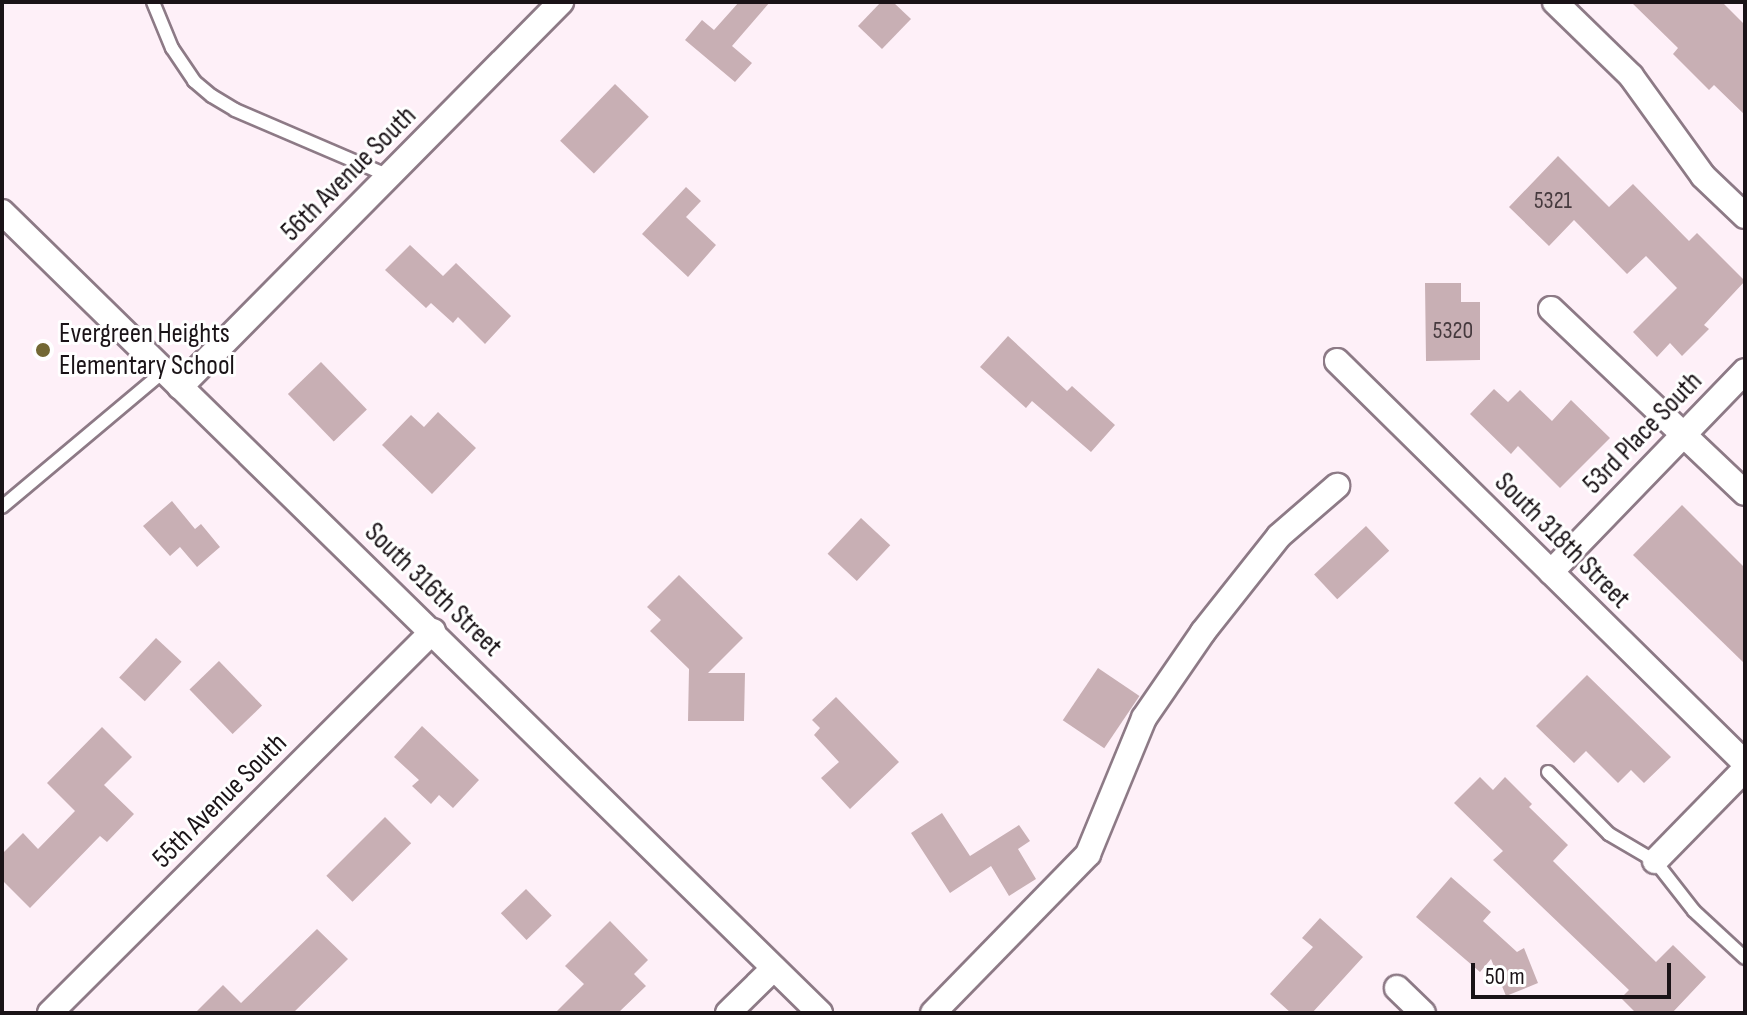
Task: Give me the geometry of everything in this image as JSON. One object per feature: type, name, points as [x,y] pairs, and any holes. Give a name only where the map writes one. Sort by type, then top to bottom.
[{"type":"street","name":"56th Avenue South","points":[[172,379],[389,176],[561,2]]},
{"type":"street","points":[[1555,2],[1631,76],[1703,176],[1745,216]]},
{"type":"street","name":"South 316th Street","points":[[2,212],[820,1013]]},
{"type":"street","points":[[1551,309],[1745,493]]},
{"type":"street","name":"South 318th Street","points":[[1337,361],[1745,763]]},
{"type":"street","name":"53rd Place South","points":[[1551,572],[1745,371]]},
{"type":"street","points":[[933,1013],[1088,854],[1144,718],[1203,632],[1279,536],[1337,486]]},
{"type":"street","name":"55th Avenue South","points":[[50,1013],[433,631]]},
{"type":"street","points":[[1655,861],[1745,769]]},
{"type":"street","points":[[728,1013],[774,968]]},
{"type":"street","points":[[1397,988],[1423,1013]]},
{"type":"lane","points":[[153,2],[172,48],[194,81],[212,96],[235,110],[389,176]]},
{"type":"lane","points":[[2,507],[172,379]]},
{"type":"lane","points":[[1548,772],[1609,834],[1655,861],[1694,911],[1745,958]]},
{"type":"building","points":[[739,2],[770,2],[732,46],[752,63],[735,82],[685,40],[702,20],[714,30]]},
{"type":"building","points":[[881,2],[893,2],[911,19],[882,49],[858,26]]},
{"type":"building","points":[[1631,2],[1722,2],[1745,25],[1745,115],[1714,85],[1709,90],[1673,54],[1678,48]]},
{"type":"building","points":[[615,84],[649,117],[594,173],[560,141]]},
{"type":"building","points":[[1558,156],[1609,207],[1633,184],[1689,241],[1697,233],[1745,281],[1704,325],[1709,329],[1682,356],[1670,343],[1657,357],[1633,332],[1677,288],[1646,256],[1627,274],[1574,220],[1549,246],[1509,207]]},
{"type":"building","points":[[686,187],[701,201],[686,217],[716,245],[688,277],[642,234]]},
{"type":"building","points":[[410,245],[443,276],[456,263],[511,316],[485,344],[458,317],[453,323],[431,303],[426,308],[385,270]]},
{"type":"building","points":[[1425,283],[1461,283],[1461,302],[1480,302],[1480,360],[1426,361]]},
{"type":"building","points":[[1008,336],[1067,391],[1072,386],[1115,425],[1091,452],[1032,401],[1026,408],[980,367]]},
{"type":"building","points":[[321,362],[367,409],[334,441],[288,394]]},
{"type":"building","points":[[1494,389],[1508,402],[1520,390],[1552,421],[1571,400],[1610,438],[1560,488],[1518,446],[1511,454],[1470,414]]},
{"type":"building","points":[[438,412],[476,448],[432,494],[382,445],[411,415],[424,427]]},
{"type":"building","points":[[172,501],[195,529],[201,524],[220,547],[197,567],[180,547],[170,556],[143,526]]},
{"type":"building","points":[[1682,505],[1745,568],[1745,664],[1633,555]]},
{"type":"building","points":[[861,518],[890,545],[857,581],[828,554]]},
{"type":"building","points":[[1366,526],[1389,551],[1337,599],[1314,574]]},
{"type":"building","points":[[679,575],[743,638],[708,673],[745,673],[744,721],[688,721],[689,669],[650,631],[661,620],[647,607]]},
{"type":"building","points":[[156,638],[182,662],[145,701],[119,677]]},
{"type":"building","points":[[219,661],[262,706],[233,734],[190,689]]},
{"type":"building","points":[[1098,668],[1139,696],[1104,748],[1063,720]]},
{"type":"building","points":[[1587,675],[1671,757],[1644,783],[1631,770],[1618,783],[1586,751],[1574,763],[1536,726]]},
{"type":"building","points":[[836,697],[899,762],[850,809],[821,778],[839,762],[814,735],[820,728],[812,720]]},
{"type":"building","points":[[422,726],[479,780],[453,808],[439,795],[431,804],[412,786],[419,780],[394,757]]},
{"type":"building","points":[[102,727],[132,757],[104,785],[134,814],[107,842],[100,836],[30,908],[2,880],[2,854],[23,833],[38,849],[75,811],[47,783]]},
{"type":"building","points":[[1480,777],[1493,790],[1505,777],[1532,804],[1529,807],[1568,845],[1553,861],[1656,962],[1673,945],[1706,977],[1672,1013],[1636,1013],[1621,998],[1629,990],[1493,860],[1503,851],[1454,803]]},
{"type":"building","points":[[942,813],[970,856],[1019,825],[1030,841],[1018,849],[1036,879],[1009,896],[991,866],[950,893],[911,833]]},
{"type":"building","points":[[385,817],[411,843],[352,902],[326,876]]},
{"type":"building","points":[[1451,877],[1491,912],[1483,921],[1517,952],[1524,948],[1538,983],[1506,996],[1491,959],[1480,972],[1416,917]]},
{"type":"building","points":[[526,889],[552,916],[527,940],[501,913]]},
{"type":"building","points":[[1320,918],[1363,957],[1312,1013],[1291,1013],[1270,994],[1313,947],[1302,938]]},
{"type":"building","points":[[610,921],[648,960],[634,974],[646,986],[618,1013],[555,1013],[584,984],[565,966]]},
{"type":"building","points":[[317,929],[348,959],[293,1013],[195,1013],[223,985],[241,1003]]},
{"type":"place","name":"Evergreen Heights Elementary School","points":[[43,350]]}]
